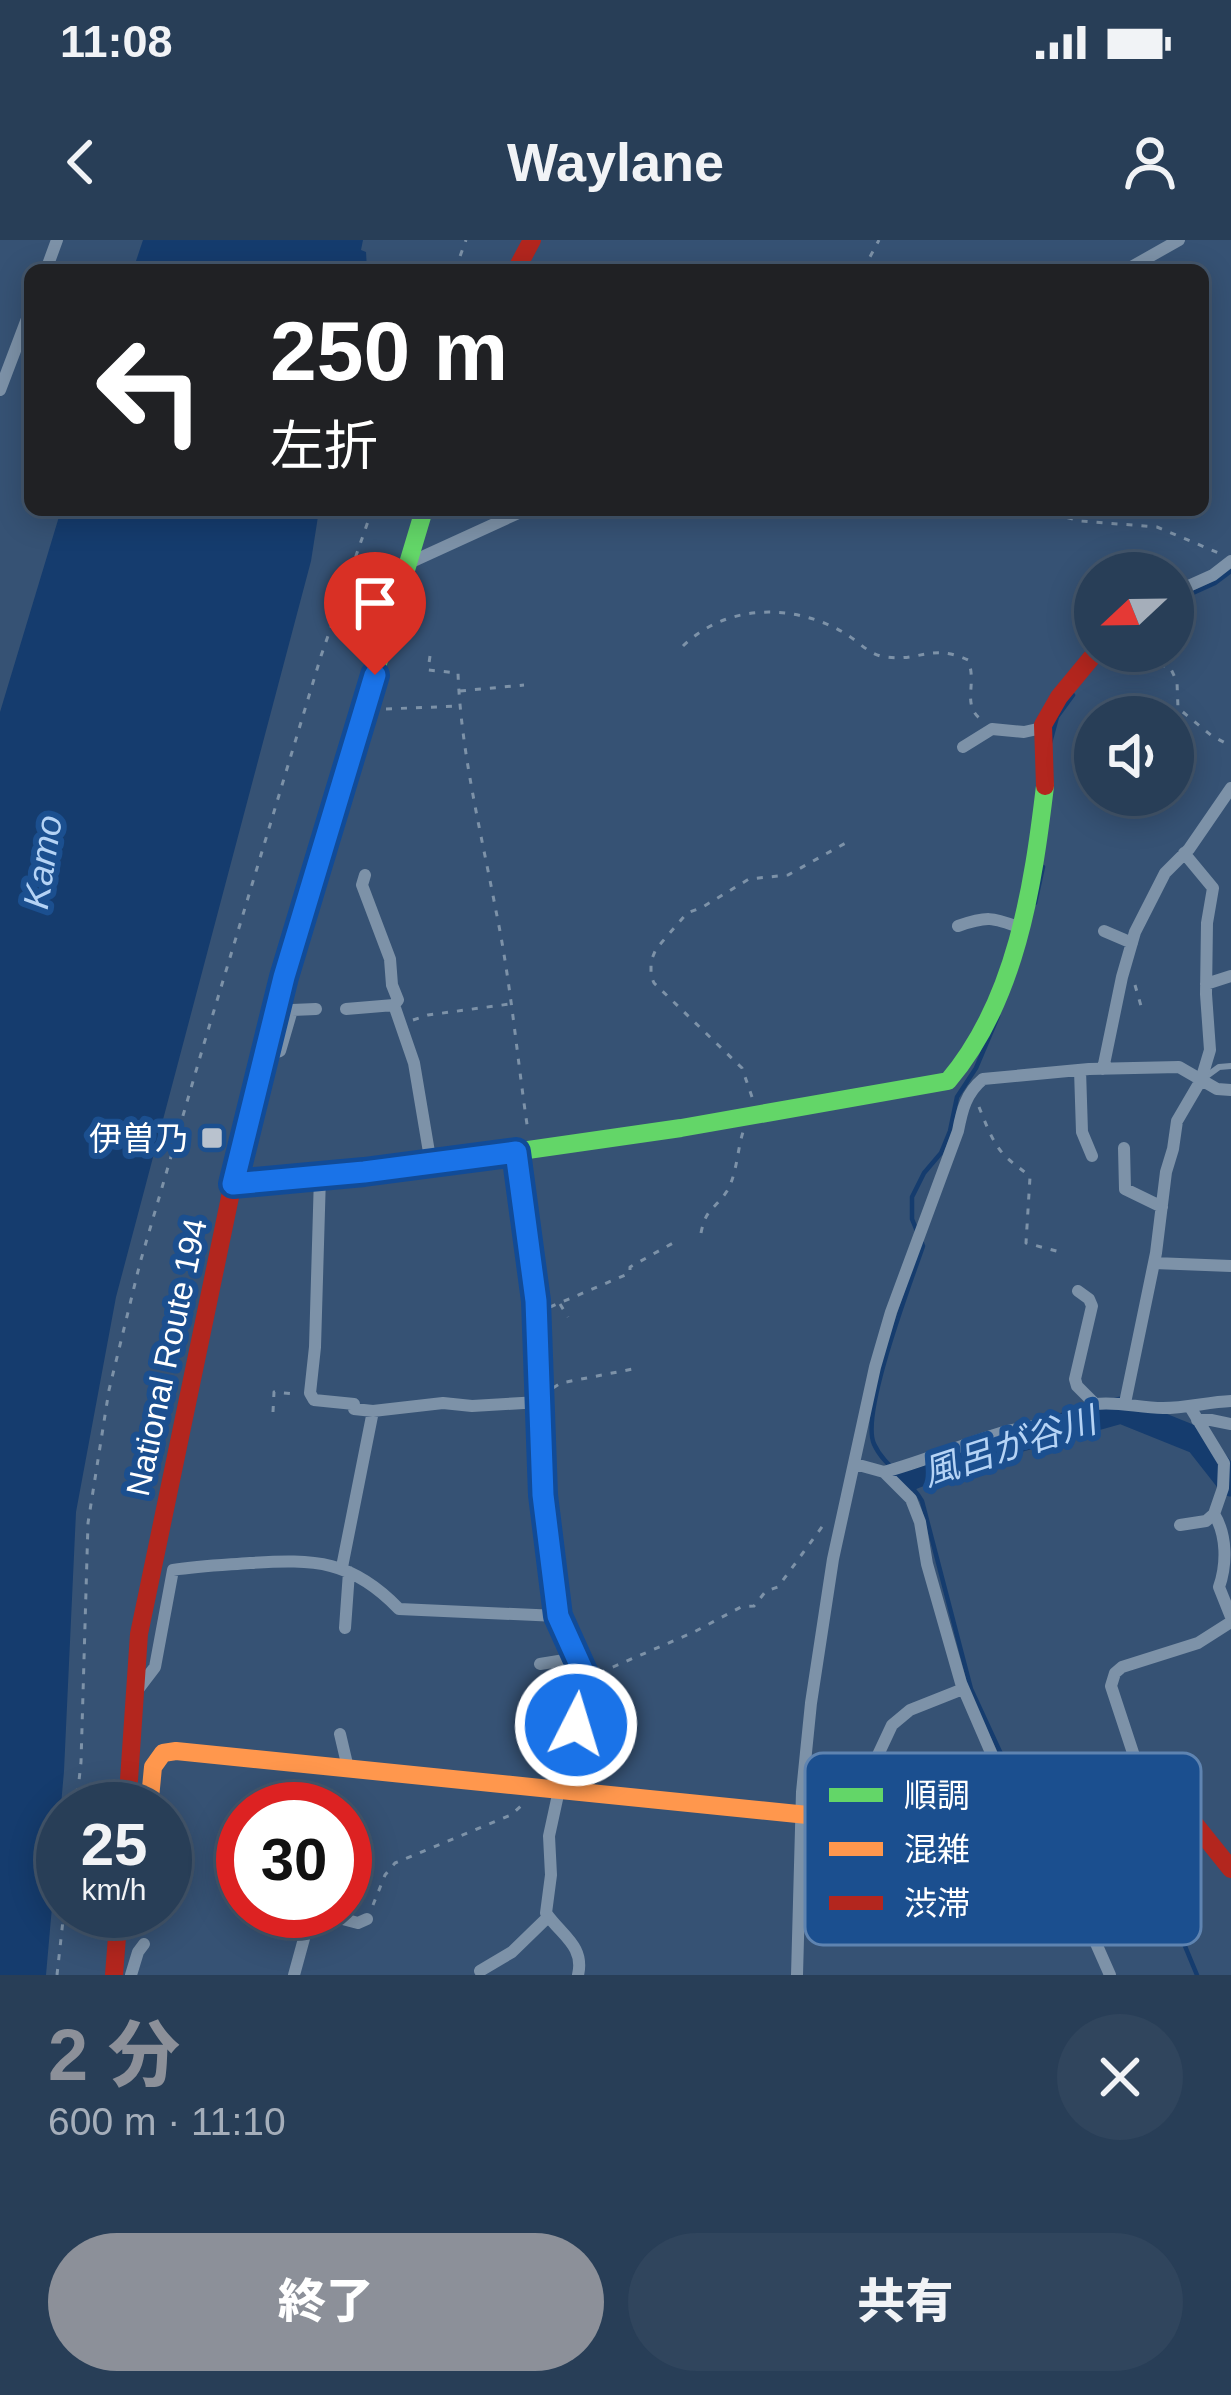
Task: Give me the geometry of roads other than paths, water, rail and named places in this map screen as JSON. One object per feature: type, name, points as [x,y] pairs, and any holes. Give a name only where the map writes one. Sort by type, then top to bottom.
[{"type":"main road","name":"National Route 194","points":[[129,1782],[140,1634],[233,1184],[284,977],[422,516]]},
{"type":"main road","points":[[233,1184],[431,1164],[962,1082],[993,1007],[1032,888],[1048,768],[1042,728],[1080,672]]},
{"type":"main road","points":[[151,1782],[153,1767],[163,1754],[176,1750],[805,1814]]},
{"type":"main road","points":[[1201,1832],[1231,1869]]},
{"type":"main road","points":[[114,1975],[117,1938]]},
{"type":"street","points":[[1137,264],[1179,240]]},
{"type":"street","points":[[0,390],[24,327]]},
{"type":"street","points":[[408,564],[512,516]]},
{"type":"street","points":[[1194,583],[1214,575],[1231,560]]},
{"type":"street","points":[[963,747],[992,729],[1024,732],[1042,728]]},
{"type":"street","points":[[1103,1069],[1132,943],[1165,873],[1231,788]]},
{"type":"street","points":[[1218,806],[1231,816]]},
{"type":"street","points":[[1125,1403],[1177,1121],[1201,1080],[1210,1050],[1207,923],[1213,888],[1184,853]]},
{"type":"street","points":[[346,1009],[394,1005],[398,1000],[390,959],[362,885],[365,875]]},
{"type":"street","points":[[958,926],[993,917],[1021,928]]},
{"type":"street","points":[[1104,931],[1132,943]]},
{"type":"street","points":[[1206,984],[1231,976]]},
{"type":"street","points":[[394,1005],[414,1064],[431,1164]]},
{"type":"street","points":[[264,1057],[280,1052],[292,1010],[316,1010]]},
{"type":"street","points":[[806,1753],[833,1559],[875,1367],[958,1131],[962,1082],[1080,1070],[1179,1067],[1217,1089],[1231,1090]]},
{"type":"street","points":[[1080,1070],[1082,1132],[1092,1156]]},
{"type":"street","points":[[1124,1148],[1125,1189],[1162,1207]]},
{"type":"street","points":[[523,1151],[536,1312],[543,1495],[558,1616],[586,1678],[566,1771],[550,1789],[551,1875],[546,1913],[576,1947],[581,1959],[578,1975]]},
{"type":"street","points":[[320,1176],[310,1394],[314,1400],[373,1411],[443,1403],[540,1402]]},
{"type":"street","points":[[1154,1263],[1231,1266]]},
{"type":"street","points":[[1078,1291],[1092,1306],[1075,1379],[1095,1404],[1125,1403],[1231,1424]]},
{"type":"street","points":[[1194,1414],[1231,1401]]},
{"type":"street","points":[[884,1472],[1008,1430],[1065,1419],[1095,1404]]},
{"type":"street","points":[[345,1628],[345,1570],[373,1411]]},
{"type":"street","points":[[1180,1525],[1206,1521],[1226,1497],[1224,1463],[1194,1414]]},
{"type":"street","points":[[855,1464],[884,1472],[906,1491],[916,1509],[963,1689],[992,1753]]},
{"type":"street","points":[[1133,1753],[1111,1686],[1115,1672],[1198,1643],[1231,1620],[1219,1587],[1224,1544],[1214,1514]]},
{"type":"street","points":[[135,1694],[155,1667],[173,1570],[298,1560],[345,1570],[379,1588],[399,1610],[558,1616]]},
{"type":"street","points":[[540,1664],[577,1658]]},
{"type":"street","points":[[879,1753],[899,1717],[963,1689]]},
{"type":"street","points":[[340,1735],[348,1768]]},
{"type":"street","points":[[797,1975],[805,1769]]},
{"type":"street","points":[[480,1971],[512,1952],[548,1917]]},
{"type":"street","points":[[294,1975],[304,1938]]},
{"type":"street","points":[[131,1975],[144,1944]]},
{"type":"street","points":[[1097,1945],[1110,1975]]},
{"type":"lane","points":[[1201,1080],[1219,1067],[1231,1066]]},
{"type":"water","points":[[143,240],[363,240],[367,264],[135,264]]},
{"type":"water","name":"Kamo","points":[[59,516],[318,516],[311,561],[116,1297],[76,1512],[63,1782],[36,1782],[36,1938],[49,1938],[46,1975],[0,1975],[0,712]]},
{"type":"waterway","points":[[1194,592],[1231,571]]},
{"type":"waterway","points":[[1050,743],[1057,717],[1073,695]]},
{"type":"waterway","points":[[1035,903],[1043,867]]},
{"type":"waterway","points":[[998,1016],[976,1068],[957,1097],[941,1153],[912,1197],[912,1219],[923,1246],[889,1347],[872,1428],[878,1452],[922,1501],[971,1689],[1001,1753]]},
{"type":"waterway","name":"風呂が谷川","points":[[905,1479],[975,1451],[1121,1410],[1198,1441],[1231,1483]]},
{"type":"waterway","points":[[1185,1945],[1197,1975]]},
{"type":"place","name":"伊曽乃","points":[[212,1138]]}]
